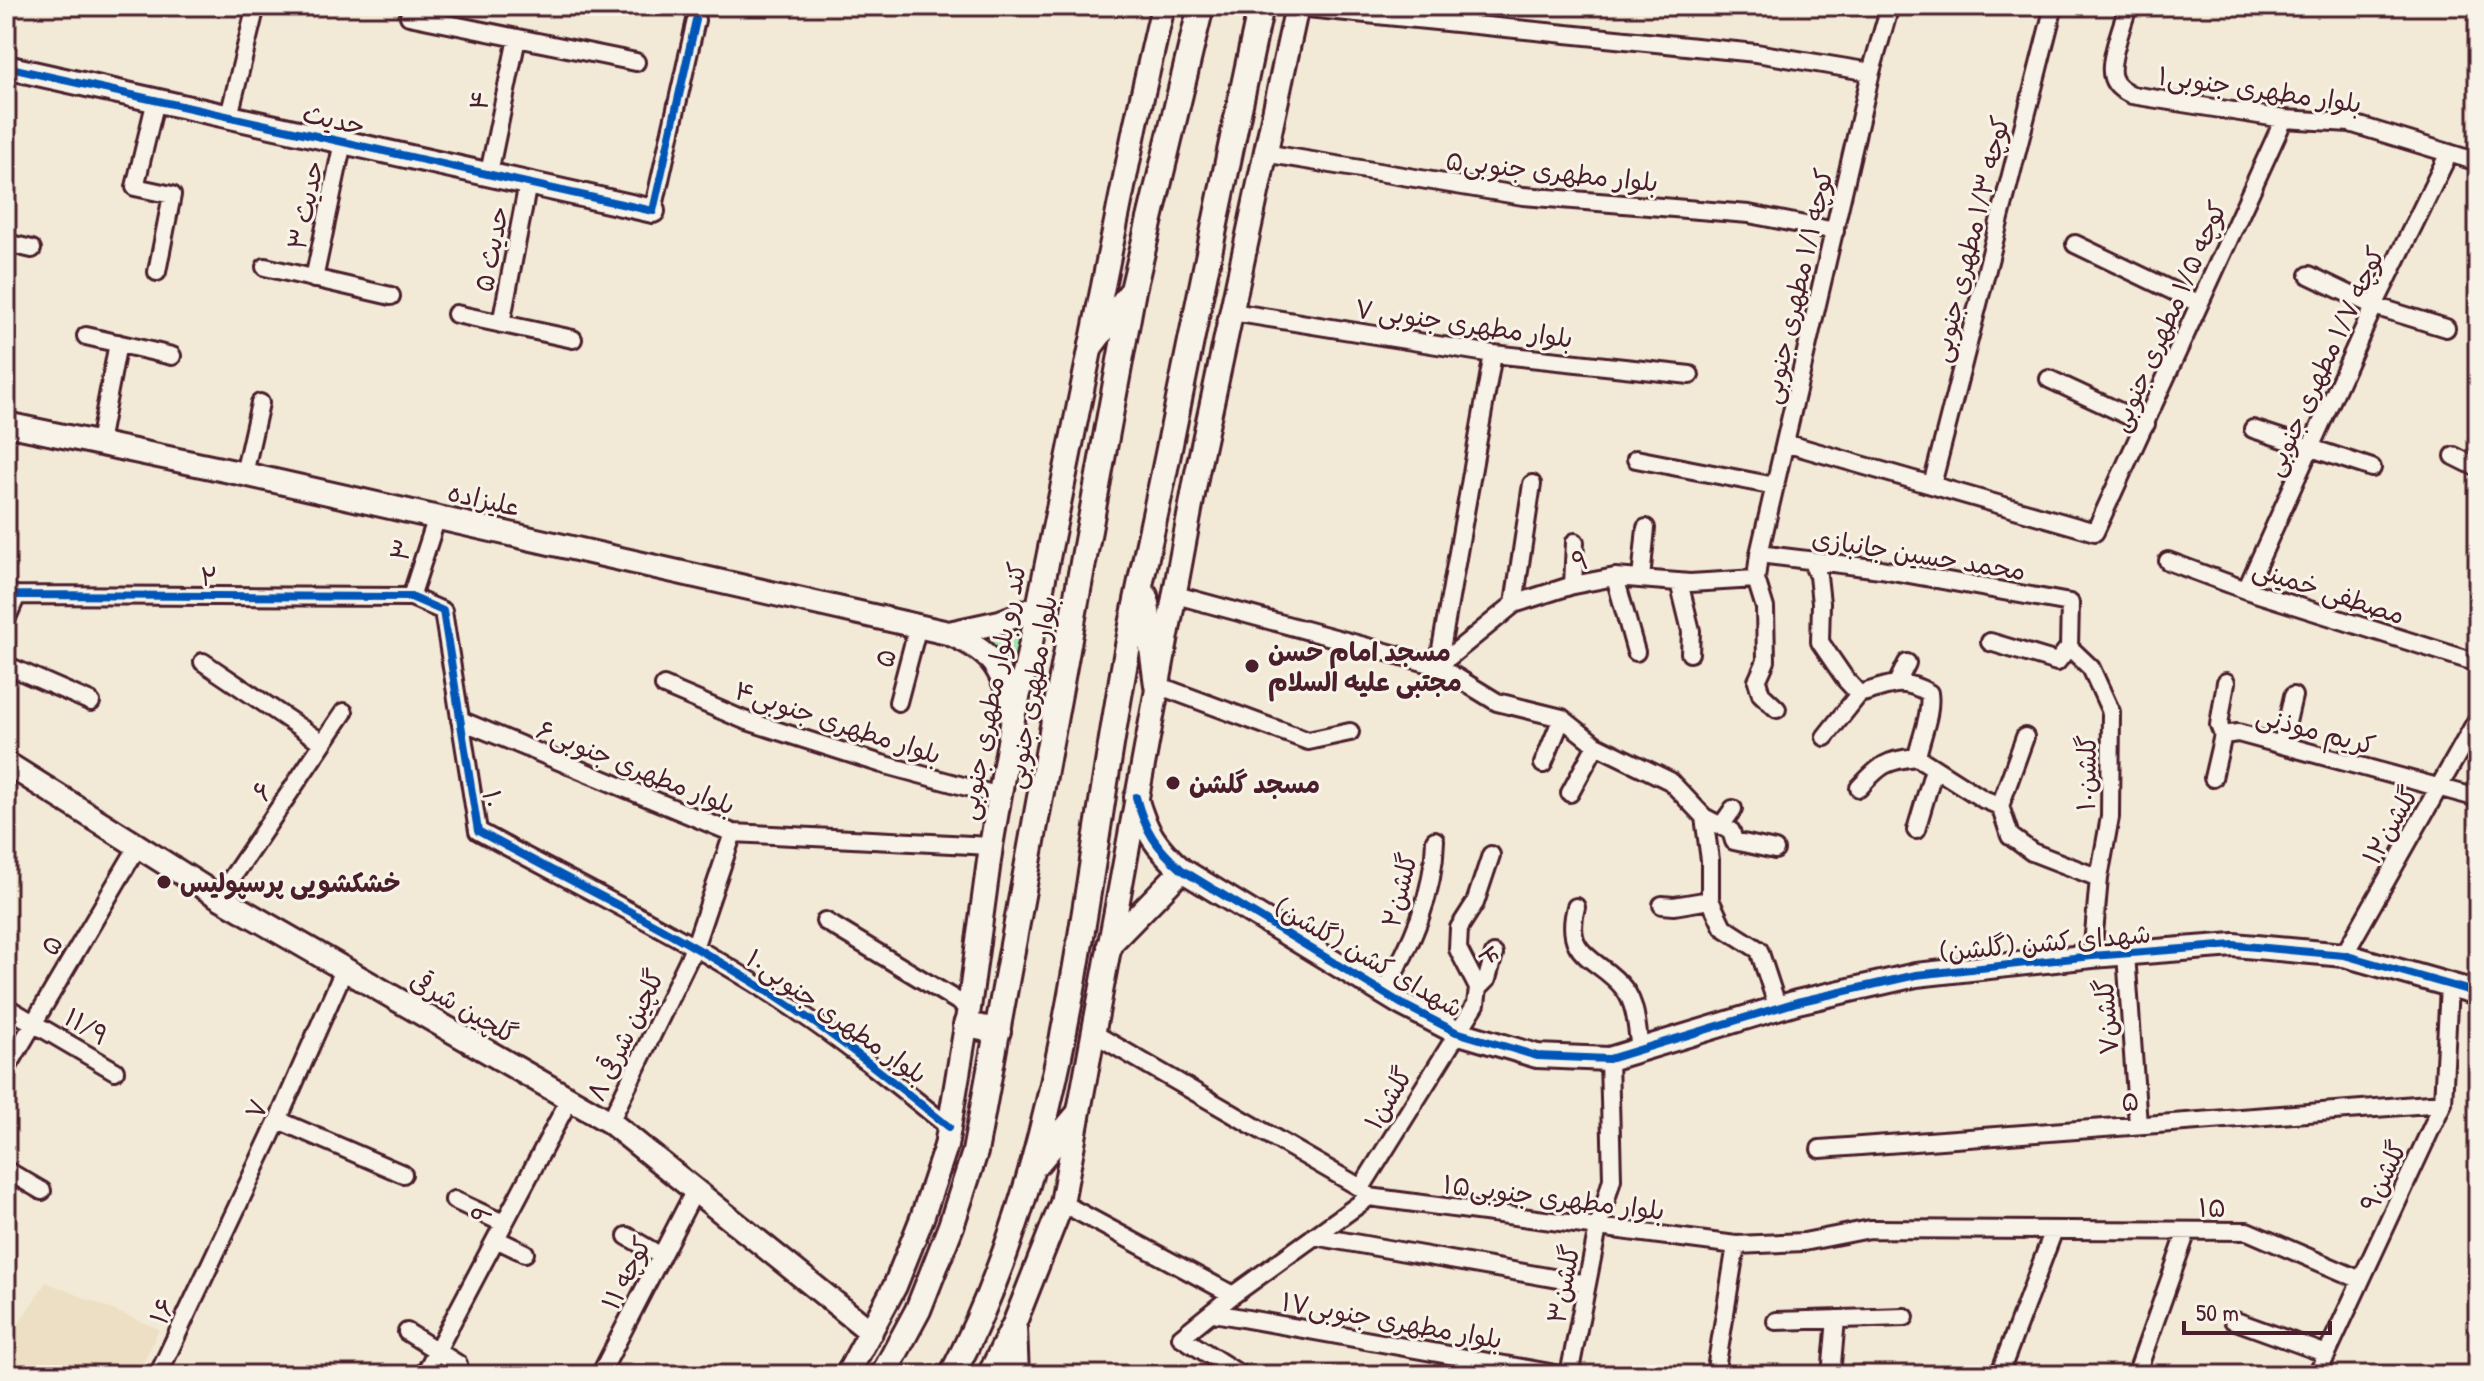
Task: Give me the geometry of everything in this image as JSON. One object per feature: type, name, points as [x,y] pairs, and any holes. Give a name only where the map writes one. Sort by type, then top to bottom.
[{"type":"main road","name":"بلوار مطهری جنوبی","points":[[883,1375],[918,1310],[951,1226],[975,1152],[1133,290],[1201,6]]},
{"type":"main road","points":[[952,1375],[973,1334],[1008,1246],[1034,1167],[1061,1049],[1121,681],[1261,6]]},
{"type":"main road","points":[[1092,344],[1133,290]]},
{"type":"main road","points":[[1142,579],[1157,685]]},
{"type":"main road","points":[[967,1016],[998,1031]]},
{"type":"main road","points":[[1034,1167],[1077,1116]]},
{"type":"street","points":[[229,116],[256,6]]},
{"type":"street","name":"کند رو بلوار مطهری جنوبی","points":[[847,1375],[895,1286],[946,1146],[1014,713],[1163,6]]},
{"type":"street","points":[[989,1375],[1015,1322],[1062,1203],[1197,473],[1297,6],[1756,53],[1871,72]]},
{"type":"street","name":"کوچه ۱/۱ مطهری جنوبی","points":[[1756,579],[1759,554],[1871,72],[1890,6]]},
{"type":"street","name":"کوچه ۱/۳ مطهری جنوبی","points":[[1932,485],[2054,6]]},
{"type":"street","name":"۱بلوار مطهری جنوبی","points":[[2128,6],[2111,68],[2114,82],[2132,95],[2284,119],[2350,123],[2478,162]]},
{"type":"street","points":[[409,16],[636,62]]},
{"type":"street","points":[[653,211],[696,20]]},
{"type":"street","name":"۴","points":[[489,173],[517,38]]},
{"type":"street","name":"حدیث","points":[[6,67],[653,211]]},
{"type":"street","points":[[156,100],[135,187],[172,195],[157,272]]},
{"type":"street","name":"کوچه ۱/۵ مطهری جنوبی","points":[[1932,485],[2095,532],[2284,119]]},
{"type":"street","name":"حدیث ۳","points":[[314,279],[343,142]]},
{"type":"street","name":"۵بلوار مطهری جنوبی","points":[[1264,153],[1523,196],[1749,214],[1835,231]]},
{"type":"street","name":"کوچه ۱/۷ مطهری جنوبی","points":[[2246,590],[2374,306],[2449,153]]},
{"type":"street","name":"حدیث ۵","points":[[501,324],[528,183]]},
{"type":"street","points":[[6,243],[32,249]]},
{"type":"street","points":[[2075,244],[2198,303]]},
{"type":"street","points":[[265,267],[391,296]]},
{"type":"street","points":[[2309,275],[2374,306],[2446,328]]},
{"type":"street","name":"۷ بلوار مطهری جنوبی","points":[[1232,312],[1493,354],[1690,375]]},
{"type":"street","points":[[456,314],[573,339]]},
{"type":"street","points":[[86,336],[172,356]]},
{"type":"street","points":[[99,443],[118,343]]},
{"type":"street","points":[[1438,666],[1493,354]]},
{"type":"street","points":[[2049,379],[2146,424]]},
{"type":"street","points":[[244,474],[260,403]]},
{"type":"street","name":"علیزاده","points":[[6,424],[244,474],[948,633],[981,648],[994,661],[1004,678],[1014,713]]},
{"type":"street","points":[[2253,429],[2372,468]]},
{"type":"street","points":[[1785,443],[1932,485]]},
{"type":"street","points":[[2454,456],[2478,468]]},
{"type":"street","points":[[1636,459],[1775,486]]},
{"type":"street","points":[[1514,604],[1532,484]]},
{"type":"street","name":"۳","points":[[411,597],[437,517]]},
{"type":"street","points":[[1641,579],[1646,528]]},
{"type":"street","points":[[1573,585],[1575,542]]},
{"type":"street","name":"محمد حسین جانبازی","points":[[1759,554],[1881,569],[2070,603],[2069,647]]},
{"type":"street","points":[[1811,560],[1818,576],[1821,603],[1820,642],[1859,694]]},
{"type":"street","name":"مصطفی خمینی","points":[[2168,561],[2246,590],[2478,663]]},
{"type":"street","points":[[1615,577],[1636,652]]},
{"type":"street","name":"۹","points":[[1438,666],[1514,604],[1573,585],[1615,577],[1679,582],[1756,579]]},
{"type":"street","points":[[1756,579],[1765,608],[1766,661],[1757,681],[1761,694],[1777,709]]},
{"type":"street","points":[[1679,582],[1691,631],[1690,653]]},
{"type":"street","points":[[6,620],[11,594]]},
{"type":"street","name":"۲","points":[[11,594],[411,597]]},
{"type":"street","points":[[1176,595],[1438,666],[1497,702],[1562,718],[1596,745],[1670,781],[1704,817],[1731,831],[1734,841],[1775,850]]},
{"type":"street","name":"۱۰","points":[[411,597],[443,611],[478,831],[694,948]]},
{"type":"street","name":"علیزاده","points":[[948,633],[1000,622],[1036,608]]},
{"type":"street","name":"۵","points":[[898,702],[918,626]]},
{"type":"street","points":[[1990,642],[2057,662],[2069,647]]},
{"type":"street","name":"گلشن۱۰","points":[[2069,647],[2091,668],[2111,712],[2110,817],[2099,878],[2092,956]]},
{"type":"street","points":[[203,662],[323,743]]},
{"type":"street","points":[[1897,683],[1907,663]]},
{"type":"street","points":[[6,665],[91,702]]},
{"type":"street","points":[[2223,735],[2219,725],[2226,682]]},
{"type":"street","points":[[1825,737],[1859,694],[1897,683],[1911,683],[1929,693],[1931,707],[1923,726],[1917,757]]},
{"type":"street","points":[[1157,685],[1308,741],[1350,732]]},
{"type":"street","name":"بلوار مطهری جنوبی۴","points":[[664,686],[744,720],[882,764],[1000,796]]},
{"type":"street","points":[[2282,744],[2293,696]]},
{"type":"street","name":"۶","points":[[219,897],[344,712]]},
{"type":"street","points":[[1543,764],[1562,718]]},
{"type":"street","name":"گلشن۱۲","points":[[2344,955],[2478,718]]},
{"type":"street","name":"بلوار مطهری جنوبی۶","points":[[460,720],[733,833],[991,846]]},
{"type":"street","name":"کریم موذنی","points":[[2213,778],[2223,735],[2238,733],[2478,798]]},
{"type":"street","points":[[2025,737],[2000,806],[2010,836],[2032,852],[2099,878]]},
{"type":"street","points":[[1570,793],[1596,745]]},
{"type":"street","points":[[1859,788],[1880,765],[1917,757],[1983,799],[2000,806]]},
{"type":"street","name":"گلچین شرقی","points":[[6,763],[219,897],[610,1122],[871,1332]]},
{"type":"street","points":[[1916,830],[1934,769]]},
{"type":"street","name":"شهدای کشن (گلشن)","points":[[1136,797],[1143,821],[1159,849],[1182,870],[1383,992],[1456,1032],[1537,1056],[1609,1059],[1778,1008],[1916,975],[2234,945],[2344,955],[2478,993]]},
{"type":"street","points":[[1721,826],[1733,809]]},
{"type":"street","points":[[1704,817],[1710,860],[1710,900],[1723,927],[1759,950],[1778,1008]]},
{"type":"street","name":"۸ گلچین شرقی","points":[[610,1122],[694,948],[733,833]]},
{"type":"street","name":"گلشن۲","points":[[1383,992],[1406,954],[1422,912],[1435,867],[1435,840]]},
{"type":"street","name":"۵","points":[[6,1070],[138,846]]},
{"type":"street","name":"۴","points":[[1456,1032],[1476,1004],[1478,988],[1458,949],[1459,928],[1475,903],[1491,855]]},
{"type":"street","points":[[1109,945],[1182,870]]},
{"type":"street","points":[[1662,905],[1710,900]]},
{"type":"street","points":[[1576,907],[1573,933],[1578,949],[1626,990],[1634,1009],[1640,1050]]},
{"type":"street","points":[[825,921],[967,1016]]},
{"type":"street","name":"بلوار مطهری جنوبی۱۰","points":[[694,948],[793,1007],[949,1127]]},
{"type":"street","points":[[1478,988],[1487,979],[1494,954]]},
{"type":"street","name":"گلشن۷","points":[[2126,954],[2138,1125]]},
{"type":"street","name":"۷","points":[[210,1267],[344,970]]},
{"type":"street","name":"گلشن۹","points":[[2317,1375],[2443,1103],[2449,986]]},
{"type":"street","name":"۱۱/۹","points":[[6,1007],[115,1071]]},
{"type":"street","name":"گلشن۱","points":[[1365,1192],[1456,1032]]},
{"type":"street","name":"بلوار مطهری جنوبی۱۵","points":[[1093,1033],[1365,1192],[1598,1228],[1736,1245],[1804,1242],[1870,1229],[2054,1230]]},
{"type":"street","name":"گلشن۳","points":[[1569,1375],[1598,1228],[1612,1179],[1609,1059]]},
{"type":"street","name":"۹","points":[[424,1375],[569,1100]]},
{"type":"street","name":"۵","points":[[1820,1149],[2443,1103]]},
{"type":"street","points":[[278,1120],[403,1174]]},
{"type":"street","points":[[6,1170],[42,1191]]},
{"type":"street","name":"کوچه ۱۱","points":[[600,1375],[694,1192]]},
{"type":"street","points":[[1241,1375],[1181,1337],[1314,1236],[1365,1192]]},
{"type":"street","points":[[454,1200],[503,1223]]},
{"type":"street","points":[[1062,1203],[1233,1295]]},
{"type":"street","points":[[1999,1375],[2054,1230]]},
{"type":"street","name":"۱۵","points":[[2054,1230],[2247,1231],[2361,1280]]},
{"type":"street","points":[[2136,1375],[2187,1231]]},
{"type":"street","points":[[627,1236],[661,1256]]},
{"type":"street","points":[[1314,1236],[1587,1284]]},
{"type":"street","points":[[496,1239],[525,1253]]},
{"type":"street","points":[[1715,1375],[1736,1245]]},
{"type":"street","name":"۱۶","points":[[158,1375],[210,1267]]},
{"type":"street","name":"بلوار مطهری جنوبی۱۷","points":[[1214,1313],[1561,1375]]},
{"type":"street","points":[[1776,1321],[1905,1317]]},
{"type":"street","points":[[1831,1375],[1836,1319]]},
{"type":"street","points":[[2233,1320],[2327,1354]]},
{"type":"street","points":[[1015,1322],[1017,1375]]},
{"type":"street","points":[[407,1332],[458,1364]]},
{"type":"shaded area","points":[[46,1282],[159,1329],[138,1375],[6,1375],[6,1343]]},
{"type":"green space","points":[[1028,620],[1014,675],[979,636]]},
{"type":"cycle path","points":[[6,67],[653,211],[696,20]]},
{"type":"cycle path","points":[[6,593],[411,597],[443,611],[478,831],[678,938],[755,983],[833,1036],[949,1127]]},
{"type":"cycle path","points":[[1136,797],[1153,838],[1182,870],[1402,1004],[1456,1032],[1537,1056],[1609,1059],[1797,1002],[1916,975],[2234,945],[2344,955],[2478,993]]},
{"type":"place","name":"مسجد امام حسن مجتبی علیه السلام","points":[[1252,666]]},
{"type":"place","name":"مسجد گلشن","points":[[1173,783]]},
{"type":"place","name":"خشکشویی پرسپولیس","points":[[164,882]]}]
